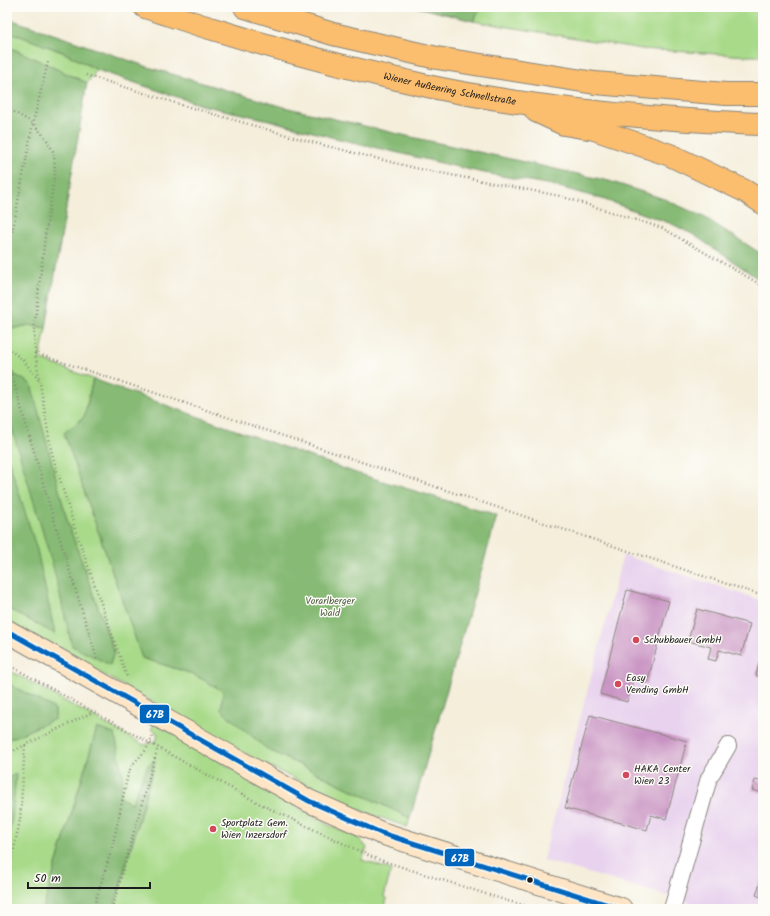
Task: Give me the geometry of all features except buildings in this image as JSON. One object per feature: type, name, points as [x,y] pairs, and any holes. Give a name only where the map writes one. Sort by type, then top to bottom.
[{"type":"highway","name":"Wiener Außenring Schnellstraße","points":[[145,7],[183,20],[327,62],[433,87],[595,113],[723,123],[763,124]]},
{"type":"highway","points":[[245,7],[333,34],[437,58],[595,84],[726,94],[763,94]]},
{"type":"highway","points":[[519,102],[564,124],[594,129],[670,155],[745,191],[763,203]]},
{"type":"main road","points":[[7,631],[309,801],[381,833],[621,909]]},
{"type":"street","points":[[672,909],[709,778],[728,746]]},
{"type":"path","points":[[7,259],[32,123],[48,62]]},
{"type":"path","points":[[86,75],[311,142],[415,168],[560,196],[648,223],[662,228],[763,286]]},
{"type":"path","points":[[7,108],[32,123],[47,140],[54,153],[55,172],[45,237],[34,329],[35,353],[51,450],[75,529],[127,676]]},
{"type":"path","points":[[7,348],[22,358],[40,381]]},
{"type":"path","points":[[35,353],[763,596]]},
{"type":"path","points":[[7,359],[50,510],[98,664]]},
{"type":"path","points":[[7,664],[150,743],[146,750],[132,765],[128,774],[112,848],[93,909]]},
{"type":"path","points":[[7,754],[93,712]]},
{"type":"path","points":[[7,881],[20,820],[25,746]]},
{"type":"path","points":[[112,909],[158,747]]},
{"type":"shaded area","points":[[623,555],[763,601],[763,909],[712,909],[543,860]]},
{"type":"green space","points":[[417,7],[482,7],[473,21]]},
{"type":"green space","points":[[482,7],[763,7],[763,56],[642,49],[473,21]]},
{"type":"green space","points":[[7,18],[148,67],[284,107],[609,181],[664,199],[704,217],[763,255],[763,282],[694,235],[672,224],[602,199],[552,185],[479,172],[331,137],[269,120],[201,105],[97,70],[65,53],[7,31]]},
{"type":"green space","points":[[7,31],[65,53],[97,70],[87,83],[7,46]]},
{"type":"green space","points":[[7,46],[87,83],[46,328],[29,325],[7,330]]},
{"type":"green space","points":[[29,325],[46,328],[40,359],[93,379],[84,417],[142,658],[193,674],[224,691],[267,749],[410,818],[407,827],[354,808],[264,764],[7,621],[7,330]]},
{"type":"green space","points":[[7,370],[31,384],[68,523],[114,652],[110,665],[72,646],[54,570],[7,412]]},
{"type":"green space","name":"Vorarlberger Wald","points":[[93,379],[356,473],[497,516],[410,818],[267,749],[221,710],[223,691],[193,674],[142,658],[64,433],[84,417]]},
{"type":"green space","points":[[7,454],[37,550],[55,634],[7,608]]},
{"type":"green space","points":[[7,669],[144,745],[156,741],[158,734],[151,729],[155,723],[330,826],[359,838],[367,848],[362,860],[391,870],[384,897],[387,899],[384,909],[114,909],[155,761],[147,766],[132,803],[120,798],[123,776],[97,728],[43,909],[7,909],[7,740],[55,718],[55,709],[7,683]]},
{"type":"green space","points":[[7,683],[55,709],[55,719],[7,740]]},
{"type":"green space","points":[[97,728],[115,734],[123,776],[120,798],[132,803],[147,766],[155,760],[114,909],[43,909]]},
{"type":"green space","points":[[16,774],[12,819],[7,843],[7,778]]},
{"type":"transit line","name":"67B","points":[[7,631],[309,801],[381,833],[621,909]]},
{"type":"place","name":"Schubbauer GmbH","points":[[636,640]]},
{"type":"place","name":"Easy Vending GmbH","points":[[618,684]]},
{"type":"place","name":"HAKA Center Wien 23","points":[[626,775]]},
{"type":"place","name":"Sportplatz Gem. Wien Inzersdorf","points":[[213,829]]}]
